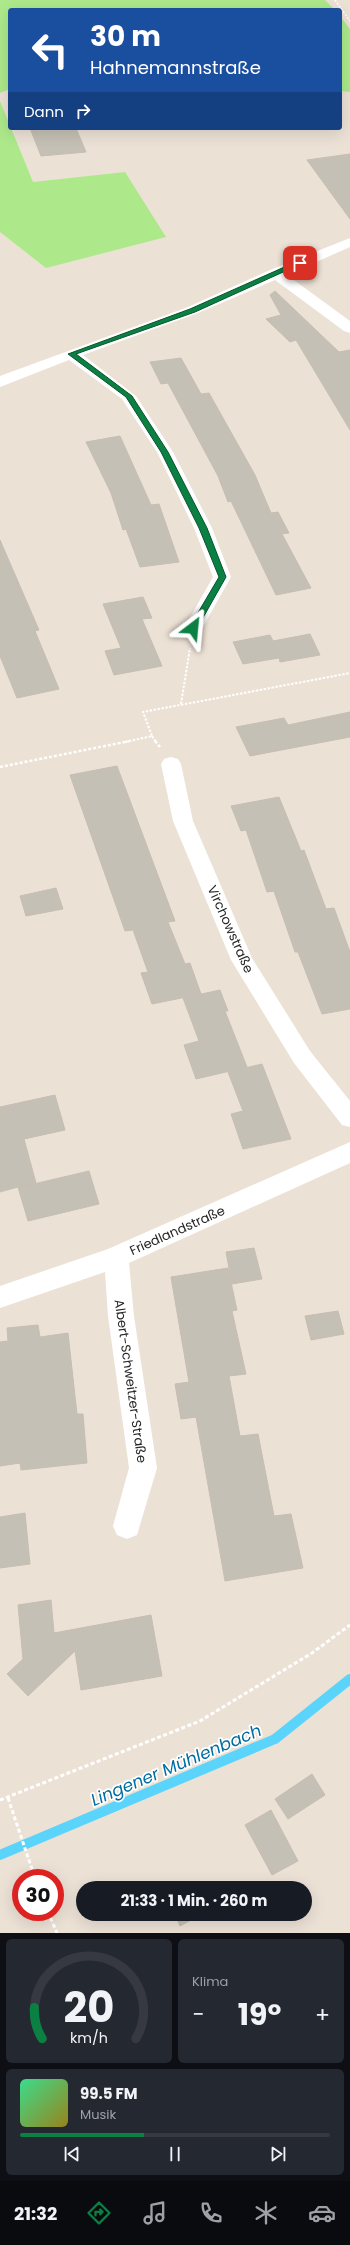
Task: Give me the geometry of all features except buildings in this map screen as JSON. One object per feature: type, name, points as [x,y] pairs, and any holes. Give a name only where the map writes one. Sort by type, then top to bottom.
[{"type":"street","points":[[0,382],[71,354],[193,310],[275,273],[350,242]]},
{"type":"street","points":[[275,273],[350,328]]},
{"type":"street","points":[[71,354],[128,396],[165,452],[203,528],[222,577],[193,628]]},
{"type":"street","name":"Virchowstraße","points":[[171,764],[183,821],[242,960],[302,1057],[350,1118]]},
{"type":"street","name":"Friedlandstraße","points":[[2,1290],[116,1257],[350,1152]]},
{"type":"street","name":"Albert-Schweitzer-Straße","points":[[116,1257],[121,1316],[143,1468],[127,1526]]},
{"type":"path","points":[[342,10],[350,21]]},
{"type":"path","points":[[181,704],[193,628]]},
{"type":"path","points":[[0,767],[152,736],[143,712],[350,673]]},
{"type":"path","points":[[0,1800],[200,1721],[312,1653],[350,1624]]},
{"type":"path","points":[[8,1798],[32,1869]]},
{"type":"path","points":[[52,1921],[57,1933]]},
{"type":"green space","points":[[0,0],[325,0],[333,8],[8,8],[8,90],[0,93]]},
{"type":"green space","points":[[342,19],[350,29],[350,92],[342,91]]},
{"type":"green space","points":[[0,101],[8,121],[8,130],[12,130],[33,182],[125,172],[166,237],[46,268],[0,232]]},
{"type":"waterway","name":"Lingener Mühlenbach","points":[[0,1855],[275,1739],[350,1679]]},
{"type":"route","points":[[193,628],[222,577],[203,528],[165,452],[128,396],[71,354],[193,310],[300,263]]}]
